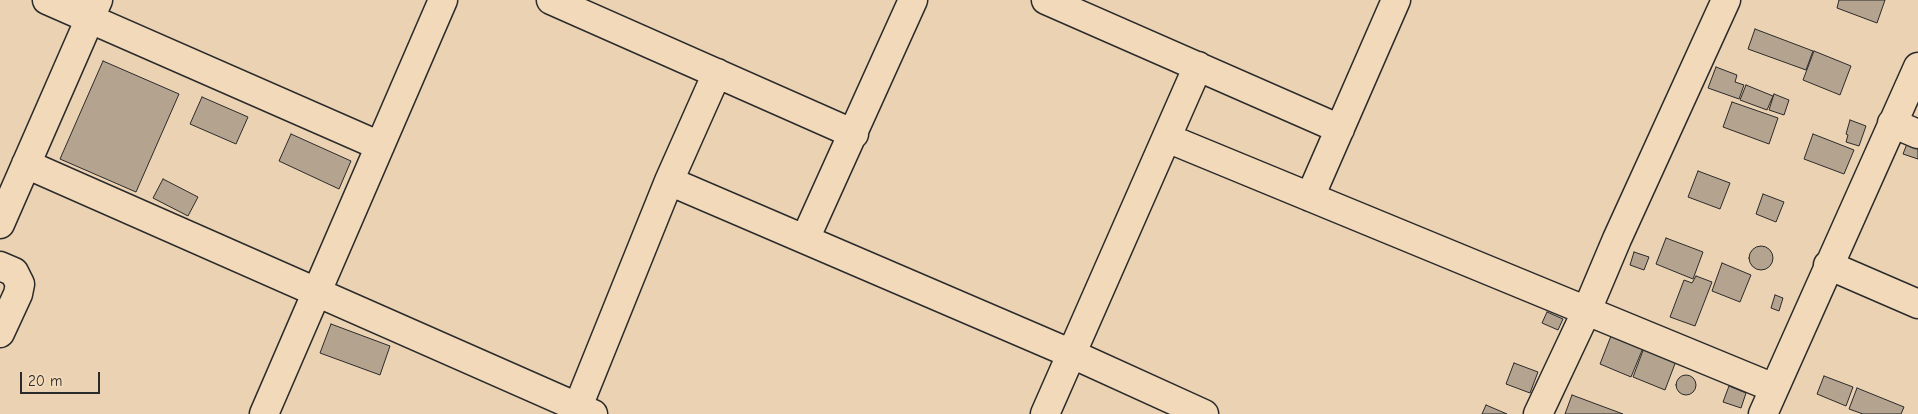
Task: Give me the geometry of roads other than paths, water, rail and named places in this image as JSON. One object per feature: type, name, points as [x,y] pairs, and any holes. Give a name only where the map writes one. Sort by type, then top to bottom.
[{"type":"street","points":[[47,0],[94,9],[380,146]]},
{"type":"street","points":[[264,414],[442,0]]},
{"type":"street","points":[[551,0],[854,134]]},
{"type":"street","points":[[805,239],[914,0]]},
{"type":"street","points":[[1046,0],[1340,129]]},
{"type":"street","points":[[1310,197],[1396,0]]},
{"type":"street","points":[[1538,414],[1587,310],[1726,0]]},
{"type":"street","points":[[0,224],[94,9]]},
{"type":"street","points":[[1045,414],[1198,66]]},
{"type":"street","points":[[1763,414],[1918,67]]},
{"type":"street","points":[[26,164],[317,291],[582,412],[670,181],[717,73]]},
{"type":"street","points":[[1892,123],[1918,134]]},
{"type":"street","points":[[1167,138],[1774,388]]},
{"type":"street","points":[[670,181],[1072,354],[1204,414]]},
{"type":"street","points":[[1828,265],[1918,304]]},
{"type":"street","points":[[0,266],[14,272],[20,284],[18,294],[0,333]]}]
